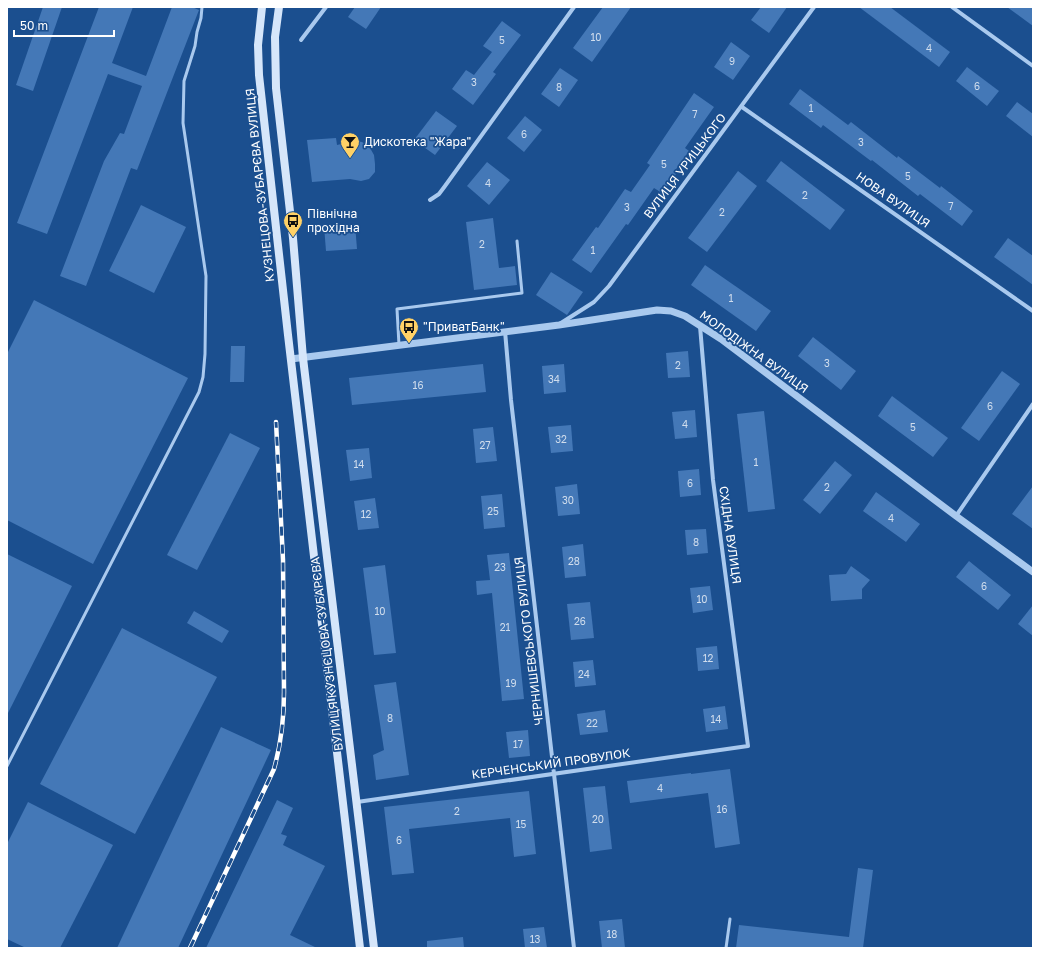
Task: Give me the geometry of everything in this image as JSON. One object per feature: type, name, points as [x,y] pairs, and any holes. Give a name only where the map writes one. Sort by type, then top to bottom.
[{"type":"main road","name":"КУЗНЕЦОВА-ЗУБАРЄВА ВУЛИЦЯ","points":[[262,7],[258,45],[260,75],[291,359]]},
{"type":"main road","points":[[279,7],[275,37],[276,88],[293,238],[303,358]]},
{"type":"main road","name":"ВУЛИЦЯ КУЗНЄЦОВА-ЗУБАРЄВА","points":[[303,358],[374,948]]},
{"type":"main road","name":"ВУЛИЦЯ КУЗНЄЦОВА-ЗУБАРЄВА","points":[[291,359],[360,948]]},
{"type":"street","points":[[301,40],[326,7]]},
{"type":"street","points":[[430,200],[445,186],[574,7]]},
{"type":"street","name":"ВУЛИЦЯ УРИЦЬКОГО","points":[[559,324],[594,302],[609,286],[814,7]]},
{"type":"street","points":[[952,7],[1033,66]]},
{"type":"street","name":"НОВА ВУЛИЦЯ","points":[[742,107],[1033,311]]},
{"type":"street","name":"МОЛОДІЖНА ВУЛИЦЯ","points":[[291,359],[657,310],[671,311],[685,316],[721,339],[956,516],[1033,572]]},
{"type":"street","name":"СХІДНА ВУЛИЦЯ","points":[[700,326],[713,480],[748,746]]},
{"type":"street","name":"ЧЕРНИШЕВСЬКОГО ВУЛИЦЯ","points":[[505,331],[574,948]]},
{"type":"street","points":[[956,516],[1033,404]]},
{"type":"street","name":"КЕРЧЕНСЬКИЙ ПРОВУЛОК","points":[[357,802],[748,746]]},
{"type":"lane","points":[[7,766],[199,392],[203,377],[205,354],[206,276],[183,123],[184,81],[195,46],[202,7]]},
{"type":"lane","points":[[399,345],[397,309],[522,293],[517,241]]},
{"type":"lane","points":[[726,948],[730,919]]},
{"type":"building","points":[[43,7],[62,7],[33,91],[16,85]]},
{"type":"building","points":[[99,7],[133,7],[112,63],[146,76],[172,7],[192,7],[199,10],[137,170],[131,168],[86,286],[60,276],[104,161],[120,133],[124,134],[142,86],[108,74],[47,234],[17,223]]},
{"type":"building","points":[[355,7],[381,7],[366,29],[348,17]]},
{"type":"building","points":[[603,7],[631,7],[592,62],[573,48]]},
{"type":"building","points":[[761,7],[787,7],[769,33],[751,20]]},
{"type":"building","points":[[859,7],[890,7],[950,52],[939,67]]},
{"type":"building","points":[[1007,7],[1033,7],[1033,26]]},
{"type":"building","points":[[502,21],[521,35],[493,72],[496,74],[473,105],[452,89],[466,70],[474,75],[492,52],[483,46]]},
{"type":"building","points":[[731,42],[750,56],[733,80],[714,67]]},
{"type":"building","points":[[967,67],[999,91],[987,106],[956,81]]},
{"type":"building","points":[[560,68],[578,80],[559,107],[541,94]]},
{"type":"building","points":[[800,89],[848,125],[851,122],[897,158],[898,156],[940,188],[941,186],[973,211],[962,226],[920,194],[918,196],[872,160],[871,161],[823,125],[821,128],[789,104]]},
{"type":"building","points":[[694,93],[714,107],[685,148],[689,151],[674,172],[676,174],[662,193],[654,188],[591,273],[572,260],[596,227],[598,228],[625,189],[631,192],[650,165],[647,163]]},
{"type":"building","points":[[1017,102],[1033,114],[1033,137],[1006,116]]},
{"type":"building","points":[[436,111],[457,126],[435,155],[414,140]]},
{"type":"building","points":[[525,116],[542,130],[524,152],[507,138]]},
{"type":"building","points":[[336,138],[337,145],[354,141],[362,142],[370,148],[374,155],[375,172],[369,179],[361,181],[350,179],[312,182],[307,140]]},
{"type":"building","points":[[781,161],[845,210],[830,230],[766,181]]},
{"type":"building","points":[[487,162],[510,180],[489,205],[467,186]]},
{"type":"building","points":[[738,171],[757,186],[707,252],[688,238]]},
{"type":"building","points":[[141,205],[186,227],[154,293],[109,271]]},
{"type":"building","points":[[493,218],[499,268],[515,266],[517,285],[474,290],[466,222]]},
{"type":"building","points":[[355,224],[357,249],[326,251],[324,226]]},
{"type":"building","points":[[1008,238],[1033,256],[1033,285],[994,257]]},
{"type":"building","points":[[705,265],[771,311],[756,331],[691,285]]},
{"type":"building","points":[[551,272],[583,292],[567,315],[536,295]]},
{"type":"building","points":[[34,300],[188,378],[93,564],[7,520],[7,354]]},
{"type":"building","points":[[813,337],[856,371],[841,390],[798,356]]},
{"type":"building","points":[[231,346],[245,346],[244,382],[230,382]]},
{"type":"building","points":[[688,351],[690,377],[668,378],[666,353]]},
{"type":"building","points":[[483,364],[486,392],[352,405],[349,378]]},
{"type":"building","points":[[564,364],[566,392],[544,394],[542,366]]},
{"type":"building","points":[[1002,371],[1020,384],[979,441],[961,428]]},
{"type":"building","points":[[892,396],[948,438],[933,457],[878,416]]},
{"type":"building","points":[[695,410],[697,437],[675,439],[672,412]]},
{"type":"building","points":[[764,411],[775,509],[748,512],[737,414]]},
{"type":"building","points":[[571,425],[573,451],[551,453],[548,427]]},
{"type":"building","points":[[493,427],[497,461],[476,463],[473,429]]},
{"type":"building","points":[[230,433],[260,448],[197,570],[167,555]]},
{"type":"building","points":[[369,448],[372,478],[350,481],[346,450]]},
{"type":"building","points":[[835,461],[852,475],[820,514],[803,500]]},
{"type":"building","points":[[699,469],[701,495],[680,497],[678,471]]},
{"type":"building","points":[[577,484],[580,514],[558,516],[555,487]]},
{"type":"building","points":[[1033,486],[1033,529],[1012,514]]},
{"type":"building","points":[[876,492],[920,524],[906,542],[863,511]]},
{"type":"building","points":[[502,494],[505,527],[484,529],[481,496]]},
{"type":"building","points":[[375,498],[379,528],[358,530],[354,501]]},
{"type":"building","points":[[706,529],[708,553],[687,555],[685,530]]},
{"type":"building","points":[[583,544],[586,576],[565,578],[562,547]]},
{"type":"building","points":[[509,553],[524,699],[502,701],[492,593],[477,595],[476,581],[490,580],[487,555]]},
{"type":"building","points":[[7,554],[72,586],[7,715]]},
{"type":"building","points":[[969,561],[1011,595],[998,610],[956,577]]},
{"type":"building","points":[[385,565],[396,653],[374,655],[363,568]]},
{"type":"building","points":[[851,566],[870,580],[862,589],[862,599],[831,601],[829,575],[846,574]]},
{"type":"building","points":[[710,586],[713,610],[693,613],[690,588]]},
{"type":"building","points":[[590,602],[594,638],[571,640],[567,604]]},
{"type":"building","points":[[1033,605],[1033,636],[1018,624]]},
{"type":"building","points":[[194,611],[229,631],[222,643],[187,623]]},
{"type":"building","points":[[122,628],[217,677],[135,834],[40,784]]},
{"type":"building","points":[[717,646],[719,669],[698,671],[696,648]]},
{"type":"building","points":[[593,660],[596,685],[575,687],[573,662]]},
{"type":"building","points":[[396,682],[409,775],[376,780],[373,755],[384,750],[374,685]]},
{"type":"building","points":[[725,706],[728,729],[706,732],[703,709]]},
{"type":"building","points":[[605,710],[608,732],[580,735],[577,714]]},
{"type":"building","points":[[221,727],[271,750],[178,948],[117,948]]},
{"type":"building","points":[[528,730],[530,756],[509,758],[506,732]]},
{"type":"building","points":[[730,769],[740,844],[715,848],[708,793],[630,803],[627,781]]},
{"type":"building","points":[[605,786],[612,849],[590,852],[583,788]]},
{"type":"building","points":[[529,791],[536,854],[514,857],[510,818],[409,829],[414,873],[392,875],[384,807]]},
{"type":"building","points":[[277,800],[293,808],[281,834],[287,836],[283,845],[325,866],[290,935],[317,948],[206,948]]},
{"type":"building","points":[[28,802],[113,845],[60,948],[26,948],[7,939],[7,844]]},
{"type":"building","points":[[858,868],[873,870],[863,948],[736,948],[739,925],[849,937]]},
{"type":"building","points":[[622,919],[625,948],[602,948],[599,921]]},
{"type":"building","points":[[544,927],[547,948],[525,948],[523,929]]},
{"type":"building","points":[[463,937],[464,948],[427,948],[427,941]]},
{"type":"railway","points":[[190,948],[274,769],[280,741],[284,702],[283,560],[276,422]]},
{"type":"place","name":"Дискотека \"Жара\"","points":[[350,159]]},
{"type":"place","name":"Північна прохідна","points":[[293,238]]},
{"type":"place","name":"\"ПриватБанк\"","points":[[409,344]]}]
